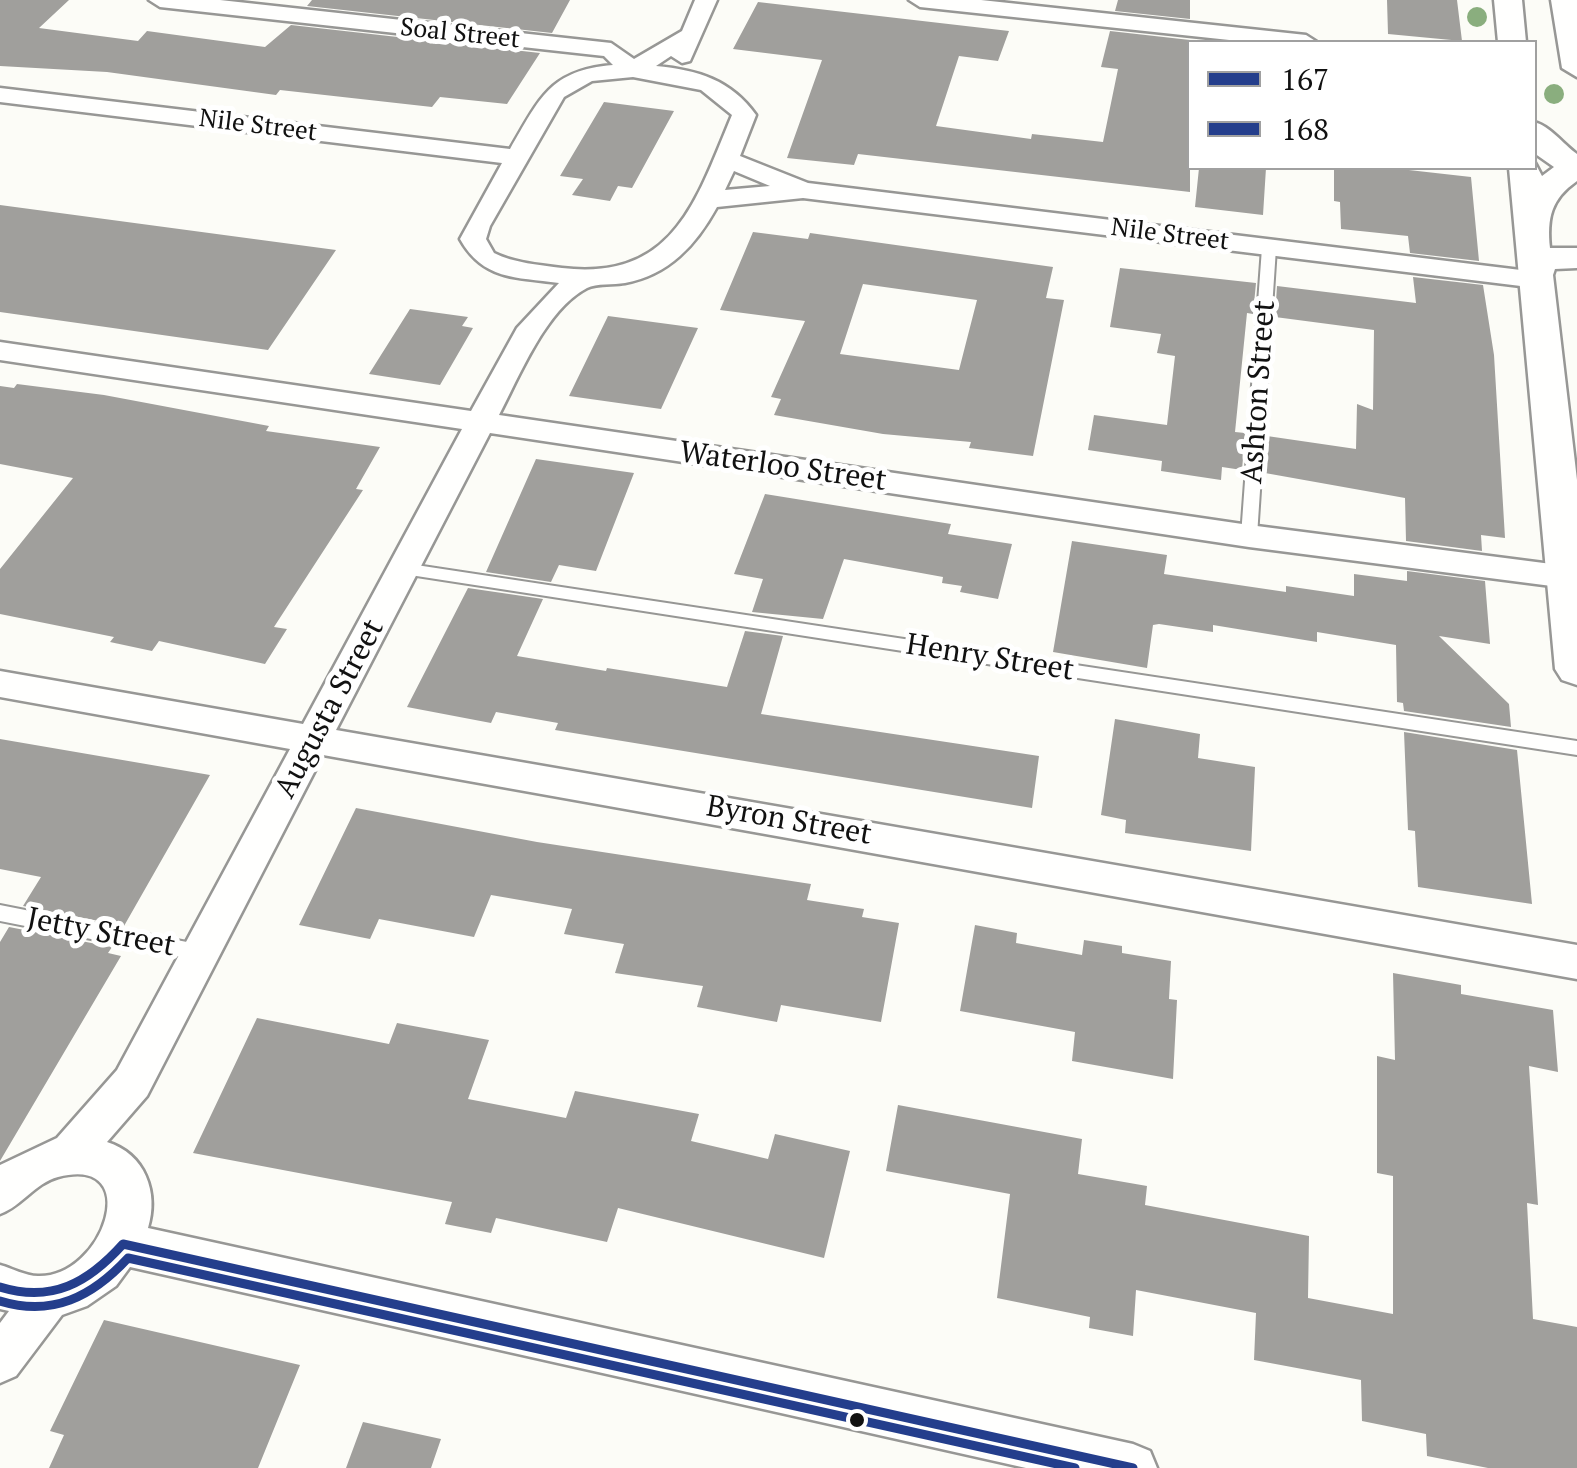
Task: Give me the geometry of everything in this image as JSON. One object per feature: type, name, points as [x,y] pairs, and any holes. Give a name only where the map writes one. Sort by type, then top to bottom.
[{"type":"street","name":"Soal Street","points":[[160,0],[611,50],[633,70]]},
{"type":"street","points":[[682,76],[687,36],[706,0]]},
{"type":"street","points":[[920,0],[1288,40]]},
{"type":"street","points":[[1508,0],[1512,40]]},
{"type":"street","points":[[1565,0],[1577,68]]},
{"type":"street","points":[[633,70],[687,36]]},
{"type":"street","points":[[499,266],[584,277],[618,277],[648,268],[691,231],[744,115],[733,98],[712,84],[633,70],[602,71],[563,86],[476,226],[474,239],[484,258],[516,283],[527,334]]},
{"type":"street","name":"Nile Street","points":[[0,95],[517,156]]},
{"type":"street","points":[[1536,275],[1532,218],[1551,181],[1577,168],[1546,147],[1537,135]]},
{"type":"street","name":"Nile Street","points":[[725,159],[803,190]]},
{"type":"street","points":[[1525,170],[1577,669]]},
{"type":"street","name":"Nile Street","points":[[706,200],[803,190],[1269,248],[1536,275]]},
{"type":"street","points":[[1536,275],[1541,260],[1577,258]]},
{"type":"street","name":"Augusta Street","points":[[69,1155],[132,1083],[527,334],[561,295],[584,277]]},
{"type":"street","name":"Waterloo Street","points":[[0,351],[1250,536],[1568,577]]},
{"type":"street","name":"Byron Street","points":[[0,684],[316,736],[1577,962]]},
{"type":"street","name":"Augusta Street","points":[[111,1164],[132,1083]]},
{"type":"street","points":[[0,1194],[23,1172],[69,1155],[92,1156],[111,1164],[126,1179],[133,1198],[132,1221],[123,1244],[86,1282],[48,1296],[1,1292]]},
{"type":"street","points":[[123,1244],[1133,1468]]},
{"type":"street","points":[[0,1360],[48,1296]]},
{"type":"lane","name":"Ashton Street","points":[[1250,536],[1269,248]]},
{"type":"lane","name":"Henry Street","points":[[403,569],[1577,748]]},
{"type":"lane","name":"Jetty Street","points":[[0,914],[202,953]]},
{"type":"building","points":[[0,0],[69,0],[39,28],[138,41],[147,31],[265,47],[291,25],[540,53],[507,104],[440,97],[432,107],[280,90],[276,95],[107,72],[0,66]]},
{"type":"building","points":[[312,0],[570,0],[552,33],[307,6]]},
{"type":"building","points":[[1118,0],[1190,0],[1190,19],[1115,11]]},
{"type":"building","points":[[1387,0],[1457,0],[1462,40],[1388,34]]},
{"type":"building","points":[[758,2],[1009,31],[998,61],[959,56],[936,126],[1031,139],[1032,134],[1103,142],[1118,69],[1101,67],[1110,31],[1190,40],[1190,192],[858,154],[854,165],[787,158],[822,60],[733,49]]},
{"type":"building","points":[[604,102],[674,111],[632,188],[618,186],[610,201],[572,195],[583,179],[560,176]]},
{"type":"building","points":[[1199,170],[1266,170],[1263,215],[1195,207]]},
{"type":"building","points":[[1334,170],[1409,170],[1471,177],[1479,261],[1410,253],[1408,236],[1341,229],[1340,202],[1334,201]]},
{"type":"building","points":[[0,205],[336,250],[268,350],[0,312]]},
{"type":"building","points":[[753,232],[808,239],[810,233],[1053,267],[1046,298],[1064,300],[1033,456],[969,448],[971,442],[883,434],[774,415],[781,399],[771,397],[805,321],[720,310]],"holes":[[[863,284],[977,300],[959,370],[840,354]]]},
{"type":"building","points":[[1120,268],[1256,283],[1253,314],[1247,313],[1235,432],[1245,433],[1242,470],[1222,467],[1221,480],[1161,471],[1162,461],[1088,450],[1094,415],[1167,425],[1175,356],[1157,353],[1161,334],[1110,327]]},
{"type":"building","points":[[1413,277],[1483,285],[1494,355],[1505,538],[1481,535],[1482,551],[1406,541],[1405,498],[1265,473],[1267,436],[1356,449],[1357,404],[1373,410],[1374,330],[1275,317],[1277,286],[1416,303]]},
{"type":"building","points":[[410,309],[468,317],[462,326],[473,328],[440,385],[369,374]]},
{"type":"building","points":[[608,316],[698,328],[661,409],[569,396]]},
{"type":"building","points":[[17,384],[104,395],[269,426],[266,431],[380,447],[356,489],[363,490],[274,627],[287,629],[265,664],[159,641],[152,651],[110,642],[114,637],[0,614],[0,569],[73,478],[0,464],[0,386],[14,388]]},
{"type":"building","points":[[536,459],[634,473],[596,571],[559,565],[551,582],[486,572]]},
{"type":"building","points":[[765,494],[951,524],[948,534],[1012,544],[998,599],[960,592],[962,586],[942,583],[943,577],[844,559],[823,619],[752,612],[763,579],[734,574]]},
{"type":"building","points":[[1072,541],[1167,555],[1164,574],[1286,592],[1286,586],[1354,596],[1354,574],[1407,581],[1407,571],[1485,581],[1490,644],[1439,636],[1509,704],[1511,727],[1404,711],[1403,703],[1397,702],[1396,645],[1317,632],[1317,642],[1213,625],[1213,632],[1153,625],[1147,668],[1053,652]]},
{"type":"building","points":[[468,588],[543,599],[517,656],[606,671],[607,668],[727,687],[745,631],[783,636],[761,714],[1039,756],[1032,808],[555,730],[558,723],[496,712],[491,723],[407,707]]},
{"type":"building","points":[[1115,719],[1200,734],[1198,758],[1255,767],[1251,851],[1125,833],[1126,820],[1101,815]]},
{"type":"building","points":[[1404,732],[1517,750],[1532,904],[1418,887],[1415,831],[1408,830]]},
{"type":"building","points":[[0,739],[210,775],[124,926],[23,906],[41,877],[0,869]]},
{"type":"building","points":[[356,808],[537,842],[811,884],[807,900],[864,909],[862,917],[899,923],[881,1022],[781,1005],[777,1022],[697,1007],[703,986],[615,973],[624,944],[564,934],[572,909],[491,895],[474,937],[379,919],[370,939],[299,925]]},
{"type":"building","points":[[975,925],[1017,933],[1016,943],[1082,955],[1084,940],[1122,946],[1122,953],[1171,961],[1169,999],[1177,1000],[1173,1079],[1072,1061],[1075,1032],[960,1011]]},
{"type":"building","points":[[9,927],[112,947],[108,953],[121,956],[0,1161],[0,942]]},
{"type":"building","points":[[1393,973],[1461,985],[1461,994],[1553,1010],[1558,1072],[1529,1066],[1538,1205],[1527,1203],[1533,1319],[1577,1327],[1577,1468],[1488,1468],[1427,1456],[1426,1434],[1362,1421],[1361,1380],[1254,1360],[1256,1313],[1136,1290],[1133,1336],[1089,1328],[1090,1317],[997,1298],[1010,1194],[886,1171],[898,1105],[1082,1139],[1078,1174],[1147,1186],[1145,1205],[1309,1236],[1308,1298],[1393,1314],[1393,1176],[1377,1173],[1377,1056],[1395,1060]]},
{"type":"building","points":[[257,1018],[389,1044],[397,1023],[489,1040],[468,1099],[566,1118],[575,1091],[699,1114],[691,1141],[768,1159],[775,1134],[850,1151],[824,1258],[618,1208],[607,1242],[496,1218],[491,1233],[445,1224],[452,1202],[193,1153]]},
{"type":"building","points":[[104,1320],[300,1365],[258,1468],[49,1468],[64,1435],[50,1431]]},
{"type":"building","points":[[363,1422],[441,1439],[431,1468],[346,1468]]},
{"type":"transit line","name":"167","points":[[0,1287],[36,1295],[68,1288],[97,1271],[123,1244],[1133,1468]]},
{"type":"transit line","name":"168","points":[[0,1301],[36,1308],[70,1302],[101,1284],[128,1258],[1075,1468]]}]
